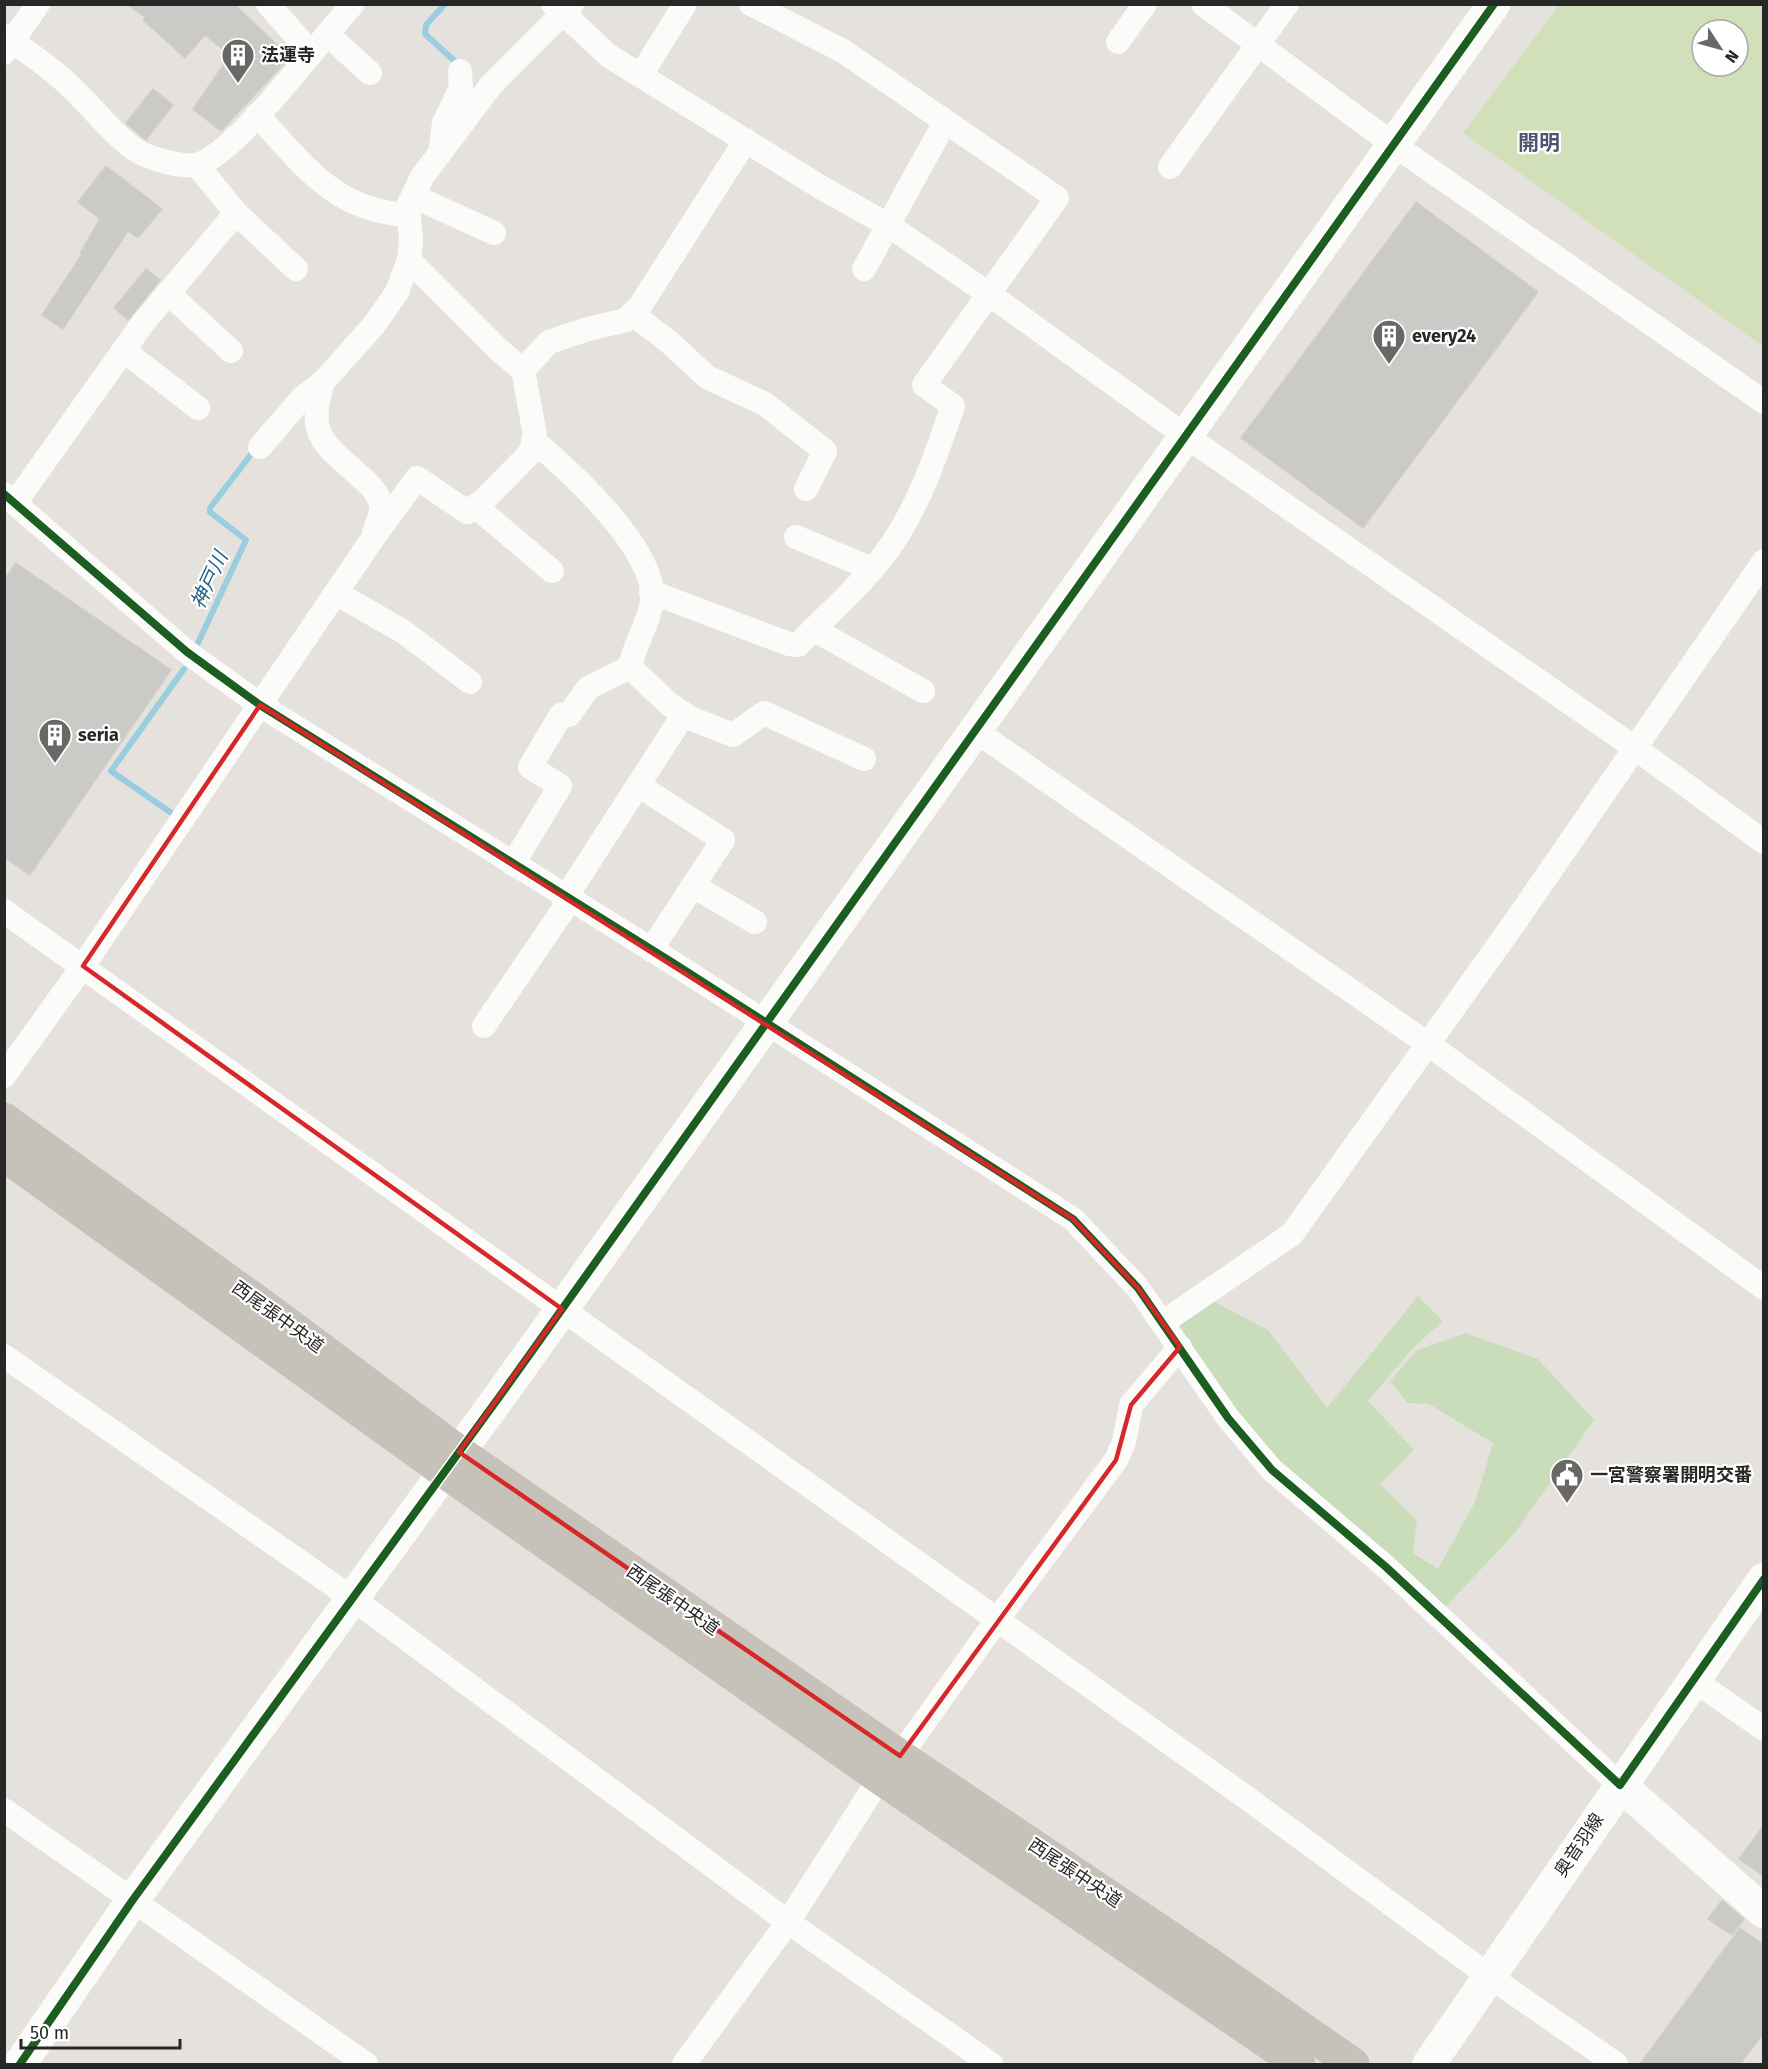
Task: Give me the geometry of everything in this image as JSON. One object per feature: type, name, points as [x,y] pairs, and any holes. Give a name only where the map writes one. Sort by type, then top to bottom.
[{"type":"main road","name":"西尾張中央道","points":[[4,1119],[269,1310],[452,1462]]},
{"type":"main road","name":"西尾張中央道","points":[[4,1155],[452,1462],[890,1767],[1299,2064]]},
{"type":"main road","name":"西尾張中央道","points":[[890,1767],[1211,1965],[1353,2064]]},
{"type":"street","points":[[38,4],[7,43],[78,94],[108,128],[136,151],[154,159],[196,165],[207,160],[240,134],[354,4]]},
{"type":"street","points":[[268,4],[311,53]]},
{"type":"street","points":[[641,75],[685,4]]},
{"type":"street","points":[[1118,42],[1146,4]]},
{"type":"street","points":[[1170,167],[1287,4]]},
{"type":"street","points":[[20,2064],[132,1901],[562,1309],[974,730],[1187,437],[1494,4]]},
{"type":"street","points":[[651,592],[789,645],[798,645],[872,569],[909,516],[953,406],[924,384],[1057,198],[945,122],[896,85],[843,51],[756,6]]},
{"type":"street","points":[[260,447],[303,397],[322,382],[375,325],[397,292],[409,260],[411,205],[422,177],[491,85],[562,7],[609,56],[822,188],[888,225],[989,294],[1187,437],[1635,748],[1764,842]]},
{"type":"street","points":[[1212,7],[1394,145],[1764,402]]},
{"type":"street","points":[[327,34],[370,73]]},
{"type":"street","points":[[440,153],[444,123],[461,87],[460,71]]},
{"type":"street","points":[[256,115],[332,191],[354,204],[392,214],[411,205],[494,233]]},
{"type":"street","points":[[864,269],[945,122]]},
{"type":"street","points":[[523,370],[549,342],[626,320],[632,314],[746,140]]},
{"type":"street","points":[[196,165],[236,213],[296,269]]},
{"type":"street","points":[[236,213],[168,292],[10,498],[187,652],[260,705],[767,1023],[1073,1219],[1138,1288],[1228,1418],[1272,1470],[1386,1567],[1620,1785],[1764,1912]]},
{"type":"street","points":[[4,1077],[83,966],[373,538],[417,478],[467,512],[531,452],[533,440],[523,370],[500,351],[409,260]]},
{"type":"street","points":[[168,292],[231,351]]},
{"type":"street","points":[[632,314],[668,341],[707,377],[765,404],[825,451],[806,489]]},
{"type":"street","points":[[123,350],[198,408]]},
{"type":"street","points":[[322,382],[316,404],[319,433],[325,446],[373,488],[381,507],[373,538]]},
{"type":"street","points":[[513,864],[560,786],[530,767],[561,715],[569,715],[588,688],[630,667],[652,601],[650,578],[641,555],[628,536],[553,457],[533,440]]},
{"type":"street","points":[[475,506],[552,571]]},
{"type":"street","points":[[796,537],[872,569]]},
{"type":"street","points":[[1162,1323],[1292,1234],[1428,1044],[1764,561]]},
{"type":"street","points":[[336,593],[404,632],[470,682]]},
{"type":"street","points":[[813,628],[923,691]]},
{"type":"street","points":[[630,667],[684,714],[733,735],[764,713],[864,759]]},
{"type":"street","points":[[484,1026],[563,910],[566,897],[684,714]]},
{"type":"street","points":[[974,730],[1428,1044],[1764,1288]]},
{"type":"street","points":[[638,785],[723,840],[651,950]]},
{"type":"street","points":[[693,886],[755,922]]},
{"type":"street","points":[[4,911],[1240,1793],[1489,1976],[1616,2064]]},
{"type":"street","points":[[684,2064],[788,1922],[890,1767],[1116,1460],[1124,1442],[1131,1405],[1180,1347]]},
{"type":"street","points":[[4,1356],[352,1598],[788,1922],[991,2064]]},
{"type":"street","name":"奥音羽線","points":[[1429,2064],[1692,1679],[1764,1579]]},
{"type":"street","points":[[1692,1679],[1764,1729]]},
{"type":"street","points":[[4,1810],[366,2064]]},
{"type":"highlighted area","points":[[260,705],[1073,1219],[1138,1288],[1180,1347],[1131,1405],[1116,1460],[900,1756],[459,1452],[562,1309],[83,966]]},
{"type":"green space","points":[[1560,4],[1763,5],[1763,346],[1463,133]]},
{"type":"green space","points":[[1203,1296],[1268,1330],[1327,1408],[1418,1296],[1443,1321],[1414,1347],[1368,1401],[1414,1450],[1380,1484],[1417,1521],[1413,1553],[1438,1569],[1475,1502],[1493,1443],[1429,1404],[1407,1403],[1390,1381],[1417,1350],[1466,1333],[1538,1359],[1594,1420],[1514,1534],[1438,1615],[1272,1470],[1162,1323]]},
{"type":"building","name":"法運寺","points":[[127,4],[234,4],[290,57],[221,131],[193,109],[230,55],[205,35],[185,58],[143,20],[145,17]]},
{"type":"building","points":[[153,89],[173,105],[146,140],[126,123]]},
{"type":"building","points":[[106,166],[162,209],[138,238],[128,231],[63,329],[42,315],[82,254],[80,253],[100,219],[78,202]]},
{"type":"building","name":"every24","points":[[1416,202],[1538,292],[1363,528],[1241,438]]},
{"type":"building","points":[[146,269],[160,280],[128,320],[114,308]]},
{"type":"building","name":"seria","points":[[16,563],[171,670],[30,875],[4,857],[4,580]]},
{"type":"building","points":[[1764,1825],[1764,1876],[1739,1859]]},
{"type":"building","points":[[1722,1900],[1744,1919],[1732,1935],[1708,1919]]},
{"type":"building","points":[[1740,1928],[1764,1945],[1764,2033],[1740,2064],[1640,2064]]},
{"type":"waterway","name":"神戸川","points":[[445,4],[426,25],[425,34],[459,65]]},
{"type":"waterway","name":"神戸川","points":[[198,643],[246,540],[210,512],[210,508],[252,453]]},
{"type":"waterway","name":"神戸川","points":[[170,812],[111,771],[184,669]]},
{"type":"cycle path","points":[[20,2064],[132,1901],[505,1389],[1494,4]]},
{"type":"cycle path","points":[[4,494],[187,652],[260,705],[673,963],[1073,1219],[1138,1288],[1228,1418],[1272,1470],[1386,1567],[1620,1785],[1764,1579]]},
{"type":"place","name":"法運寺","points":[[238,84]]},
{"type":"place","name":"every24","points":[[1389,365]]},
{"type":"place","name":"seria","points":[[55,764]]},
{"type":"place","name":"一宮警察署開明交番","points":[[1567,1504]]},
{"type":"district","name":"開明","points":[[1539,143]]}]
